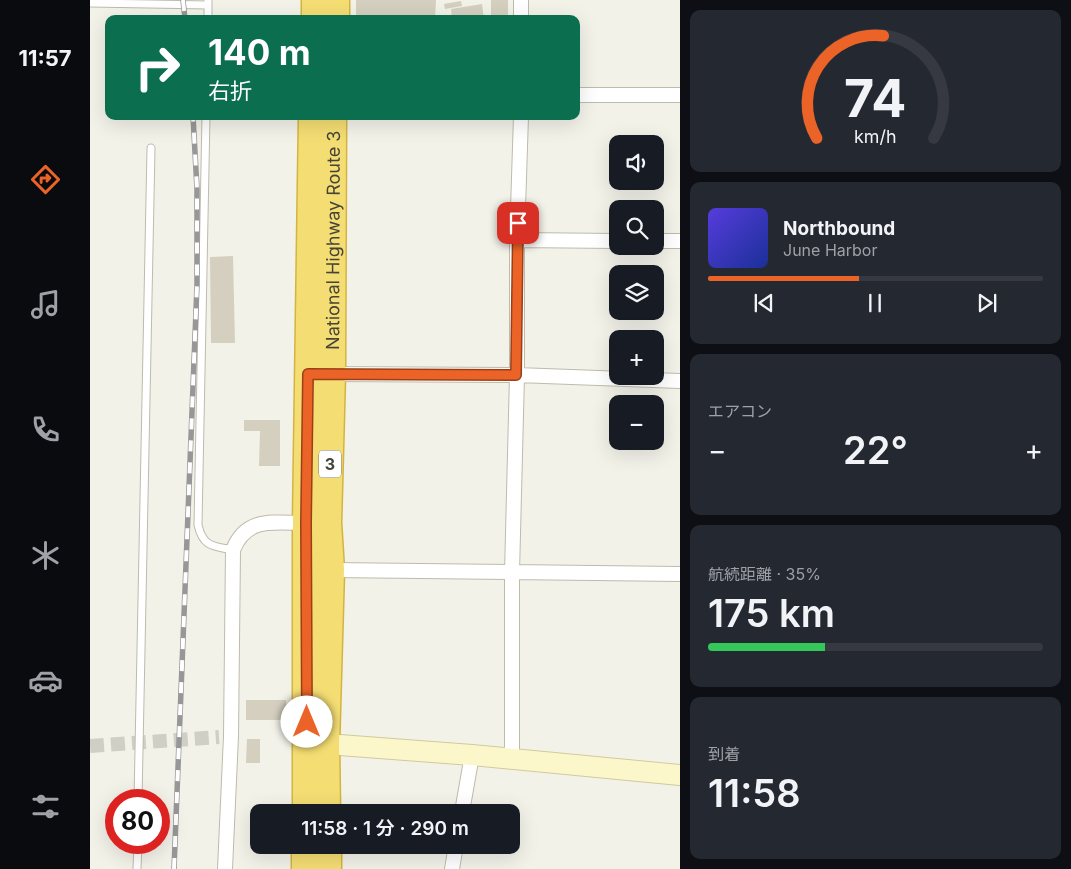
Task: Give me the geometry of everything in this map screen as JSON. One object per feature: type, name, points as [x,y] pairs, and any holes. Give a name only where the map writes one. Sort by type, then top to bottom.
[{"type":"highway","points":[[315,0],[315,15]]},
{"type":"highway","points":[[336,0],[336,15]]},
{"type":"highway","name":"National Highway Route 3","points":[[312,120],[320,374]]},
{"type":"highway","name":"National Highway Route 3","points":[[326,804],[317,743],[317,523],[320,374],[333,120]]},
{"type":"highway","name":"National Highway Route 3","points":[[307,804],[317,743],[331,570],[317,523]]},
{"type":"highway","points":[[305,854],[305,869]]},
{"type":"highway","points":[[328,854],[328,869]]},
{"type":"street","points":[[521,0],[521,15]]},
{"type":"street","points":[[580,95],[680,95]]},
{"type":"street","points":[[512,758],[512,573],[517,240],[521,120]]},
{"type":"street","points":[[517,240],[609,241]]},
{"type":"street","points":[[664,241],[680,241]]},
{"type":"street","points":[[320,374],[516,375],[680,381]]},
{"type":"street","points":[[225,869],[225,737],[233,550],[241,534],[248,528],[258,524],[317,523]]},
{"type":"street","points":[[331,570],[680,574]]},
{"type":"street","points":[[317,743],[512,758],[680,775]]},
{"type":"street","points":[[463,804],[472,755]]},
{"type":"street","points":[[452,869],[454,854]]},
{"type":"lane","points":[[90,3],[208,2],[208,15]]},
{"type":"lane","points":[[206,120],[198,525],[200,537],[209,545],[233,550]]},
{"type":"lane","points":[[138,789],[151,148]]},
{"type":"lane","points":[[137,869],[138,854]]},
{"type":"building","points":[[356,0],[436,0],[435,15],[356,15]]},
{"type":"building","points":[[491,0],[508,0],[508,15],[491,15]]},
{"type":"building","points":[[461,1],[462,6],[445,9],[444,4]]},
{"type":"building","points":[[482,4],[483,15],[452,15],[451,9]]},
{"type":"building","points":[[233,256],[235,343],[211,343],[210,257]]},
{"type":"building","points":[[244,420],[280,420],[280,466],[259,466],[260,431],[244,431]]},
{"type":"building","points":[[246,700],[286,700],[286,720],[246,720]]},
{"type":"building","points":[[247,739],[260,739],[260,763],[246,763]]},
{"type":"tunnel","points":[[90,746],[219,737]]},
{"type":"railway","points":[[183,0],[185,15]]},
{"type":"railway","points":[[174,869],[197,285],[197,189],[193,120]]},
{"type":"route","points":[[307,722],[306,523],[308,374],[516,375],[518,223]]}]
